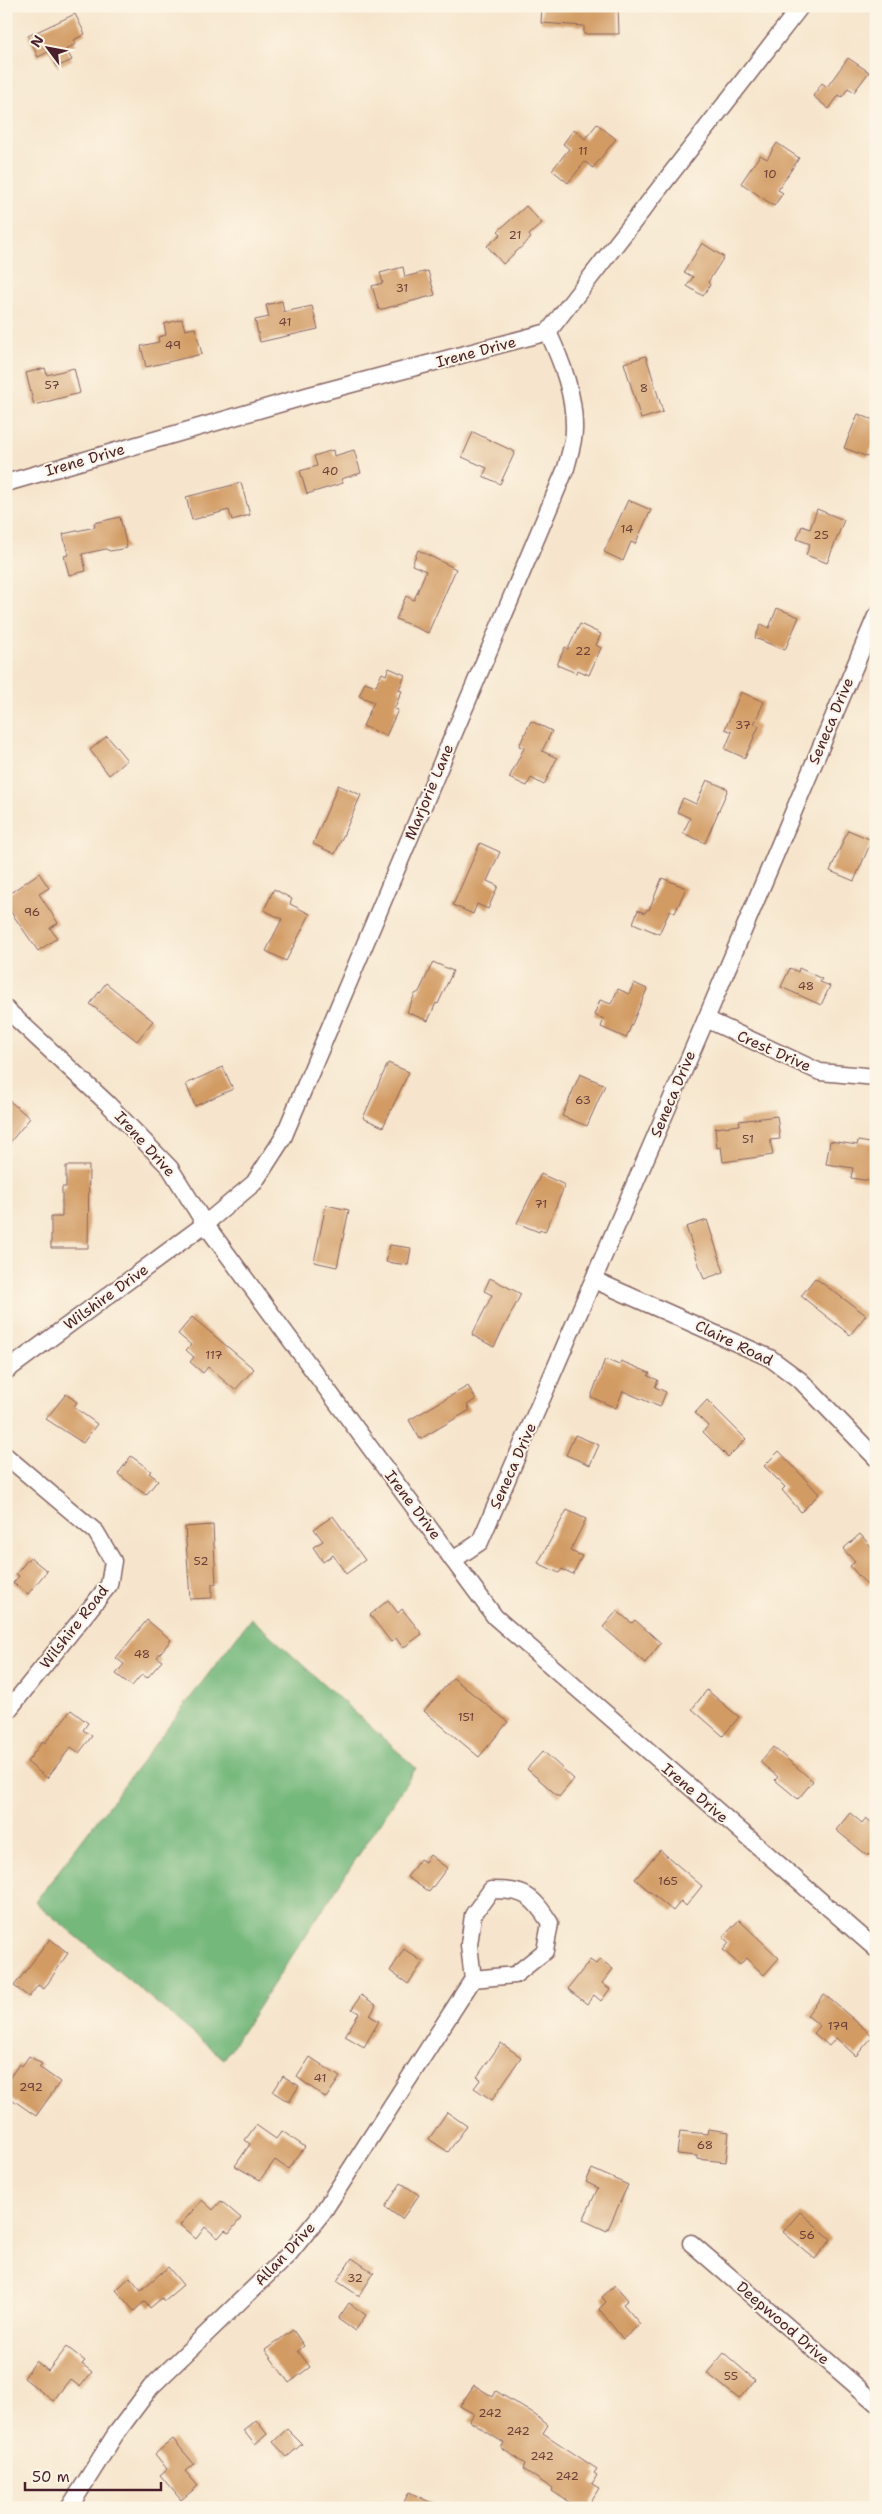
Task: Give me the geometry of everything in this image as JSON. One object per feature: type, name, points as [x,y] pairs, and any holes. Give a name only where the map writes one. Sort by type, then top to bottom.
[{"type":"street","points":[[548,332],[801,6]]},
{"type":"street","name":"Irene Drive","points":[[6,483],[310,395],[548,332]]},
{"type":"street","name":"Marjorie Lane","points":[[205,1224],[254,1183],[283,1138],[566,468],[574,430],[572,401],[561,360],[548,332]]},
{"type":"street","name":"Seneca Drive","points":[[454,1560],[480,1542],[706,1020],[876,616]]},
{"type":"street","name":"Irene Drive","points":[[6,1010],[107,1103],[170,1168],[205,1224],[495,1617],[876,1949]]},
{"type":"street","name":"Crest Drive","points":[[706,1020],[820,1072],[876,1076]]},
{"type":"street","name":"Wilshire Drive","points":[[6,1371],[205,1224]]},
{"type":"street","name":"Claire Road","points":[[594,1280],[770,1358],[801,1381],[876,1458]]},
{"type":"street","name":"Wilshire Road","points":[[6,1456],[96,1532],[113,1561],[109,1585],[6,1713]]},
{"type":"street","points":[[491,1890],[514,1890],[536,1902],[550,1923],[545,1951],[515,1975],[473,1979],[469,1945],[473,1914],[491,1890]]},
{"type":"street","name":"Allan Drive","points":[[69,2508],[115,2435],[151,2387],[288,2254],[323,2212],[473,1979]]},
{"type":"street","name":"Deepwood Drive","points":[[691,2242],[876,2403]]},
{"type":"green space","points":[[251,1618],[416,1768],[224,2059],[35,1902]]},
{"type":"building","points":[[542,6],[618,6],[619,34],[584,34],[584,26],[541,23]]},
{"type":"building","points":[[75,14],[85,34],[74,40],[76,44],[66,49],[72,60],[57,67],[50,51],[38,57],[28,36]]},
{"type":"building","points":[[848,58],[869,72],[854,92],[848,88],[842,97],[839,95],[829,109],[813,96],[822,83],[827,87]]},
{"type":"building","points":[[597,124],[616,139],[593,168],[585,162],[568,183],[552,170],[569,149],[563,144],[574,129],[585,139]]},
{"type":"building","points":[[777,143],[799,158],[778,190],[783,193],[774,206],[741,183],[760,155],[767,159]]},
{"type":"building","points":[[526,206],[542,223],[529,235],[531,238],[503,264],[487,246],[501,234],[498,231]]},
{"type":"building","points":[[702,243],[724,257],[708,282],[710,285],[703,296],[687,286],[693,277],[684,272]]},
{"type":"building","points":[[403,267],[405,277],[428,271],[435,295],[379,310],[372,286],[383,283],[380,273]]},
{"type":"building","points":[[282,301],[284,312],[312,306],[318,329],[260,342],[255,320],[269,317],[266,305]]},
{"type":"building","points":[[182,319],[185,330],[195,328],[202,354],[146,367],[141,346],[159,342],[158,337],[166,335],[164,324]]},
{"type":"building","points":[[646,356],[663,412],[641,419],[624,363]]},
{"type":"building","points":[[45,368],[47,375],[74,368],[80,393],[34,405],[26,373]]},
{"type":"building","points":[[858,414],[876,421],[876,438],[868,457],[844,448]]},
{"type":"building","points":[[473,432],[515,452],[500,484],[483,476],[487,468],[462,457]]},
{"type":"building","points":[[333,450],[334,456],[354,450],[361,473],[341,479],[343,483],[307,494],[300,471],[317,466],[314,456]]},
{"type":"building","points":[[241,483],[250,515],[232,520],[229,510],[192,520],[186,497]]},
{"type":"building","points":[[628,500],[651,510],[635,544],[631,542],[623,561],[604,552]]},
{"type":"building","points":[[817,509],[844,520],[827,563],[806,555],[810,544],[797,539],[802,526],[810,529]]},
{"type":"building","points":[[120,517],[127,548],[110,551],[106,549],[82,554],[86,571],[69,575],[64,556],[68,555],[63,534],[95,527],[94,523]]},
{"type":"building","points":[[418,550],[456,569],[428,633],[396,619],[406,596],[414,600],[426,571],[412,565]]},
{"type":"building","points":[[777,608],[799,617],[785,650],[755,638],[761,624],[769,628]]},
{"type":"building","points":[[580,624],[601,634],[596,645],[601,648],[589,675],[578,670],[576,673],[557,665],[565,647],[568,649]]},
{"type":"building","points":[[389,668],[405,675],[399,690],[402,691],[394,709],[398,710],[386,736],[363,726],[374,702],[359,696],[365,682],[376,686],[382,673],[386,675]]},
{"type":"building","points":[[741,692],[764,702],[754,724],[759,726],[745,758],[725,749],[732,732],[725,729]]},
{"type":"building","points":[[531,721],[552,731],[542,751],[557,758],[544,785],[531,778],[527,786],[509,778],[524,748],[519,746]]},
{"type":"building","points":[[107,736],[127,760],[109,775],[90,750]]},
{"type":"building","points":[[707,780],[728,789],[705,843],[683,833],[690,818],[677,812],[683,798],[696,804]]},
{"type":"building","points":[[338,785],[361,795],[335,854],[313,844]]},
{"type":"building","points":[[848,830],[872,840],[854,881],[830,871]]},
{"type":"building","points":[[480,843],[500,852],[487,881],[498,886],[488,909],[477,904],[473,914],[453,905]]},
{"type":"building","points":[[39,873],[49,888],[39,894],[58,923],[50,928],[57,938],[38,951],[6,905],[6,896]]},
{"type":"building","points":[[662,878],[686,888],[675,913],[670,910],[659,934],[633,923],[638,910],[645,913],[647,909],[649,910]]},
{"type":"building","points":[[274,889],[292,899],[290,904],[310,914],[286,961],[266,951],[282,919],[264,910]]},
{"type":"building","points":[[433,962],[453,971],[428,1021],[407,1012]]},
{"type":"building","points":[[790,968],[798,972],[799,968],[822,979],[820,982],[830,986],[821,1005],[781,987]]},
{"type":"building","points":[[106,983],[153,1021],[137,1041],[90,1004]]},
{"type":"building","points":[[634,983],[647,989],[626,1038],[601,1027],[604,1019],[594,1015],[600,1000],[611,1004],[618,989],[629,994]]},
{"type":"building","points":[[388,1063],[409,1072],[383,1127],[363,1118]]},
{"type":"building","points":[[223,1067],[233,1089],[195,1106],[186,1084]]},
{"type":"building","points":[[580,1074],[605,1085],[587,1126],[562,1116]]},
{"type":"building","points":[[6,1098],[30,1118],[6,1147]]},
{"type":"building","points":[[777,1116],[780,1139],[770,1140],[773,1155],[723,1162],[721,1147],[717,1148],[715,1128],[740,1125],[739,1121]]},
{"type":"building","points":[[830,1141],[857,1145],[858,1141],[876,1144],[876,1182],[851,1178],[853,1168],[826,1164]]},
{"type":"building","points":[[66,1166],[89,1166],[88,1248],[51,1248],[51,1217],[62,1217],[62,1187],[66,1187]]},
{"type":"building","points":[[541,1174],[565,1185],[545,1232],[540,1230],[539,1232],[517,1223]]},
{"type":"building","points":[[326,1205],[349,1210],[337,1267],[314,1262]]},
{"type":"building","points":[[707,1220],[724,1272],[704,1279],[686,1227]]},
{"type":"building","points":[[390,1245],[411,1248],[408,1265],[386,1262]]},
{"type":"building","points":[[490,1278],[521,1294],[494,1347],[472,1335],[492,1295],[484,1291]]},
{"type":"building","points":[[815,1278],[866,1315],[850,1335],[801,1296]]},
{"type":"building","points":[[192,1317],[254,1369],[235,1390],[208,1367],[203,1373],[190,1362],[194,1357],[186,1350],[191,1345],[178,1334]]},
{"type":"building","points":[[605,1359],[619,1365],[621,1361],[650,1373],[648,1376],[658,1380],[655,1387],[666,1392],[660,1407],[623,1391],[616,1408],[591,1397]]},
{"type":"building","points":[[468,1386],[476,1399],[467,1405],[470,1410],[420,1439],[409,1420]]},
{"type":"building","points":[[66,1394],[77,1402],[74,1407],[97,1424],[83,1443],[46,1419]]},
{"type":"building","points":[[707,1400],[746,1439],[728,1457],[703,1432],[708,1426],[695,1413]]},
{"type":"building","points":[[575,1435],[599,1445],[590,1465],[566,1455]]},
{"type":"building","points":[[779,1451],[819,1494],[801,1512],[782,1490],[785,1487],[764,1466]]},
{"type":"building","points":[[131,1456],[151,1471],[149,1473],[158,1480],[146,1495],[118,1474]]},
{"type":"building","points":[[567,1510],[586,1519],[570,1551],[582,1556],[573,1574],[562,1569],[559,1573],[538,1563]]},
{"type":"building","points":[[333,1516],[365,1560],[346,1574],[333,1555],[323,1562],[313,1547],[323,1541],[314,1529]]},
{"type":"building","points":[[213,1525],[216,1584],[212,1584],[212,1598],[190,1599],[185,1527]]},
{"type":"building","points":[[860,1534],[876,1552],[876,1577],[867,1585],[850,1566],[855,1562],[843,1549]]},
{"type":"building","points":[[30,1557],[47,1571],[28,1594],[13,1583],[19,1576],[16,1574]]},
{"type":"building","points":[[388,1600],[398,1613],[402,1609],[422,1634],[403,1648],[396,1638],[391,1642],[370,1615]]},
{"type":"building","points":[[617,1611],[632,1623],[635,1620],[661,1643],[645,1663],[603,1627]]},
{"type":"building","points":[[147,1620],[171,1640],[157,1657],[162,1661],[147,1678],[142,1674],[132,1686],[116,1674],[124,1664],[116,1658]]},
{"type":"building","points":[[453,1678],[508,1722],[479,1757],[424,1711]]},
{"type":"building","points":[[707,1690],[739,1717],[723,1736],[692,1709]]},
{"type":"building","points":[[71,1710],[88,1723],[83,1730],[92,1736],[79,1753],[71,1747],[47,1778],[27,1762]]},
{"type":"building","points":[[773,1747],[813,1781],[798,1799],[775,1780],[778,1777],[760,1762]]},
{"type":"building","points":[[543,1751],[574,1779],[559,1797],[527,1769]]},
{"type":"building","points":[[850,1813],[862,1823],[866,1818],[876,1826],[876,1859],[869,1854],[868,1856],[836,1830]]},
{"type":"building","points":[[660,1850],[702,1886],[686,1906],[681,1901],[673,1911],[635,1879]]},
{"type":"building","points":[[430,1855],[447,1868],[429,1892],[407,1877],[420,1859],[425,1862]]},
{"type":"building","points":[[739,1920],[779,1958],[764,1975],[746,1958],[740,1965],[723,1950],[729,1943],[723,1937]]},
{"type":"building","points":[[50,1939],[68,1953],[44,1989],[38,1985],[29,1997],[14,1986]]},
{"type":"building","points":[[404,1949],[423,1962],[408,1984],[390,1971]]},
{"type":"building","points":[[600,1959],[613,1969],[602,1983],[610,1989],[601,2001],[594,1995],[587,2004],[568,1989],[590,1960],[596,1964]]},
{"type":"building","points":[[824,1994],[873,2036],[856,2056],[836,2038],[829,2046],[814,2033],[820,2026],[807,2015]]},
{"type":"building","points":[[361,1995],[376,2005],[370,2016],[379,2021],[364,2047],[345,2036],[359,2013],[352,2009]]},
{"type":"building","points":[[501,2043],[521,2057],[492,2100],[474,2088],[481,2079],[477,2077]]},
{"type":"building","points":[[29,2056],[42,2064],[39,2067],[60,2082],[36,2116],[6,2095],[6,2083],[19,2064],[22,2066]]},
{"type":"building","points":[[310,2057],[340,2077],[326,2098],[297,2077]]},
{"type":"building","points":[[283,2076],[299,2086],[289,2102],[273,2092]]},
{"type":"building","points":[[447,2112],[467,2126],[448,2152],[429,2139]]},
{"type":"building","points":[[256,2125],[276,2139],[282,2131],[305,2147],[288,2169],[275,2160],[260,2180],[235,2166],[250,2144],[245,2140]]},
{"type":"building","points":[[708,2129],[729,2132],[726,2162],[697,2159],[697,2156],[677,2154],[680,2131],[707,2134]]},
{"type":"building","points":[[592,2169],[628,2185],[607,2231],[583,2220],[598,2188],[586,2182]]},
{"type":"building","points":[[401,2183],[419,2195],[402,2219],[385,2207]]},
{"type":"building","points":[[202,2200],[213,2210],[221,2201],[241,2218],[229,2233],[225,2230],[218,2238],[205,2227],[196,2239],[180,2225]]},
{"type":"building","points":[[800,2212],[831,2239],[815,2259],[783,2232]]},
{"type":"building","points":[[352,2258],[374,2273],[359,2296],[337,2281]]},
{"type":"building","points":[[168,2267],[183,2285],[164,2301],[162,2298],[150,2308],[145,2301],[134,2311],[116,2290],[130,2277],[141,2290]]},
{"type":"building","points":[[615,2285],[628,2300],[623,2304],[640,2324],[623,2339],[599,2309],[606,2302],[602,2297]]},
{"type":"building","points":[[349,2303],[366,2315],[355,2331],[338,2319]]},
{"type":"building","points":[[293,2330],[304,2346],[298,2351],[310,2367],[289,2383],[265,2350]]},
{"type":"building","points":[[67,2347],[85,2361],[82,2364],[92,2372],[80,2387],[70,2379],[53,2401],[24,2378],[36,2361],[48,2371]]},
{"type":"building","points":[[724,2353],[755,2380],[739,2399],[707,2373]]},
{"type":"building","points":[[474,2385],[493,2397],[496,2391],[535,2415],[548,2425],[543,2433],[597,2469],[594,2473],[597,2475],[592,2484],[599,2488],[587,2508],[578,2508],[552,2491],[553,2489],[523,2469],[525,2464],[501,2448],[504,2443],[469,2421],[474,2414],[460,2406]]},
{"type":"building","points":[[256,2420],[267,2434],[255,2445],[243,2430]]},
{"type":"building","points":[[287,2429],[302,2444],[287,2457],[273,2442]]},
{"type":"building","points":[[173,2439],[194,2464],[185,2471],[198,2486],[181,2500],[160,2475],[167,2469],[155,2454]]},
{"type":"building","points":[[409,2492],[442,2508],[401,2508]]}]
